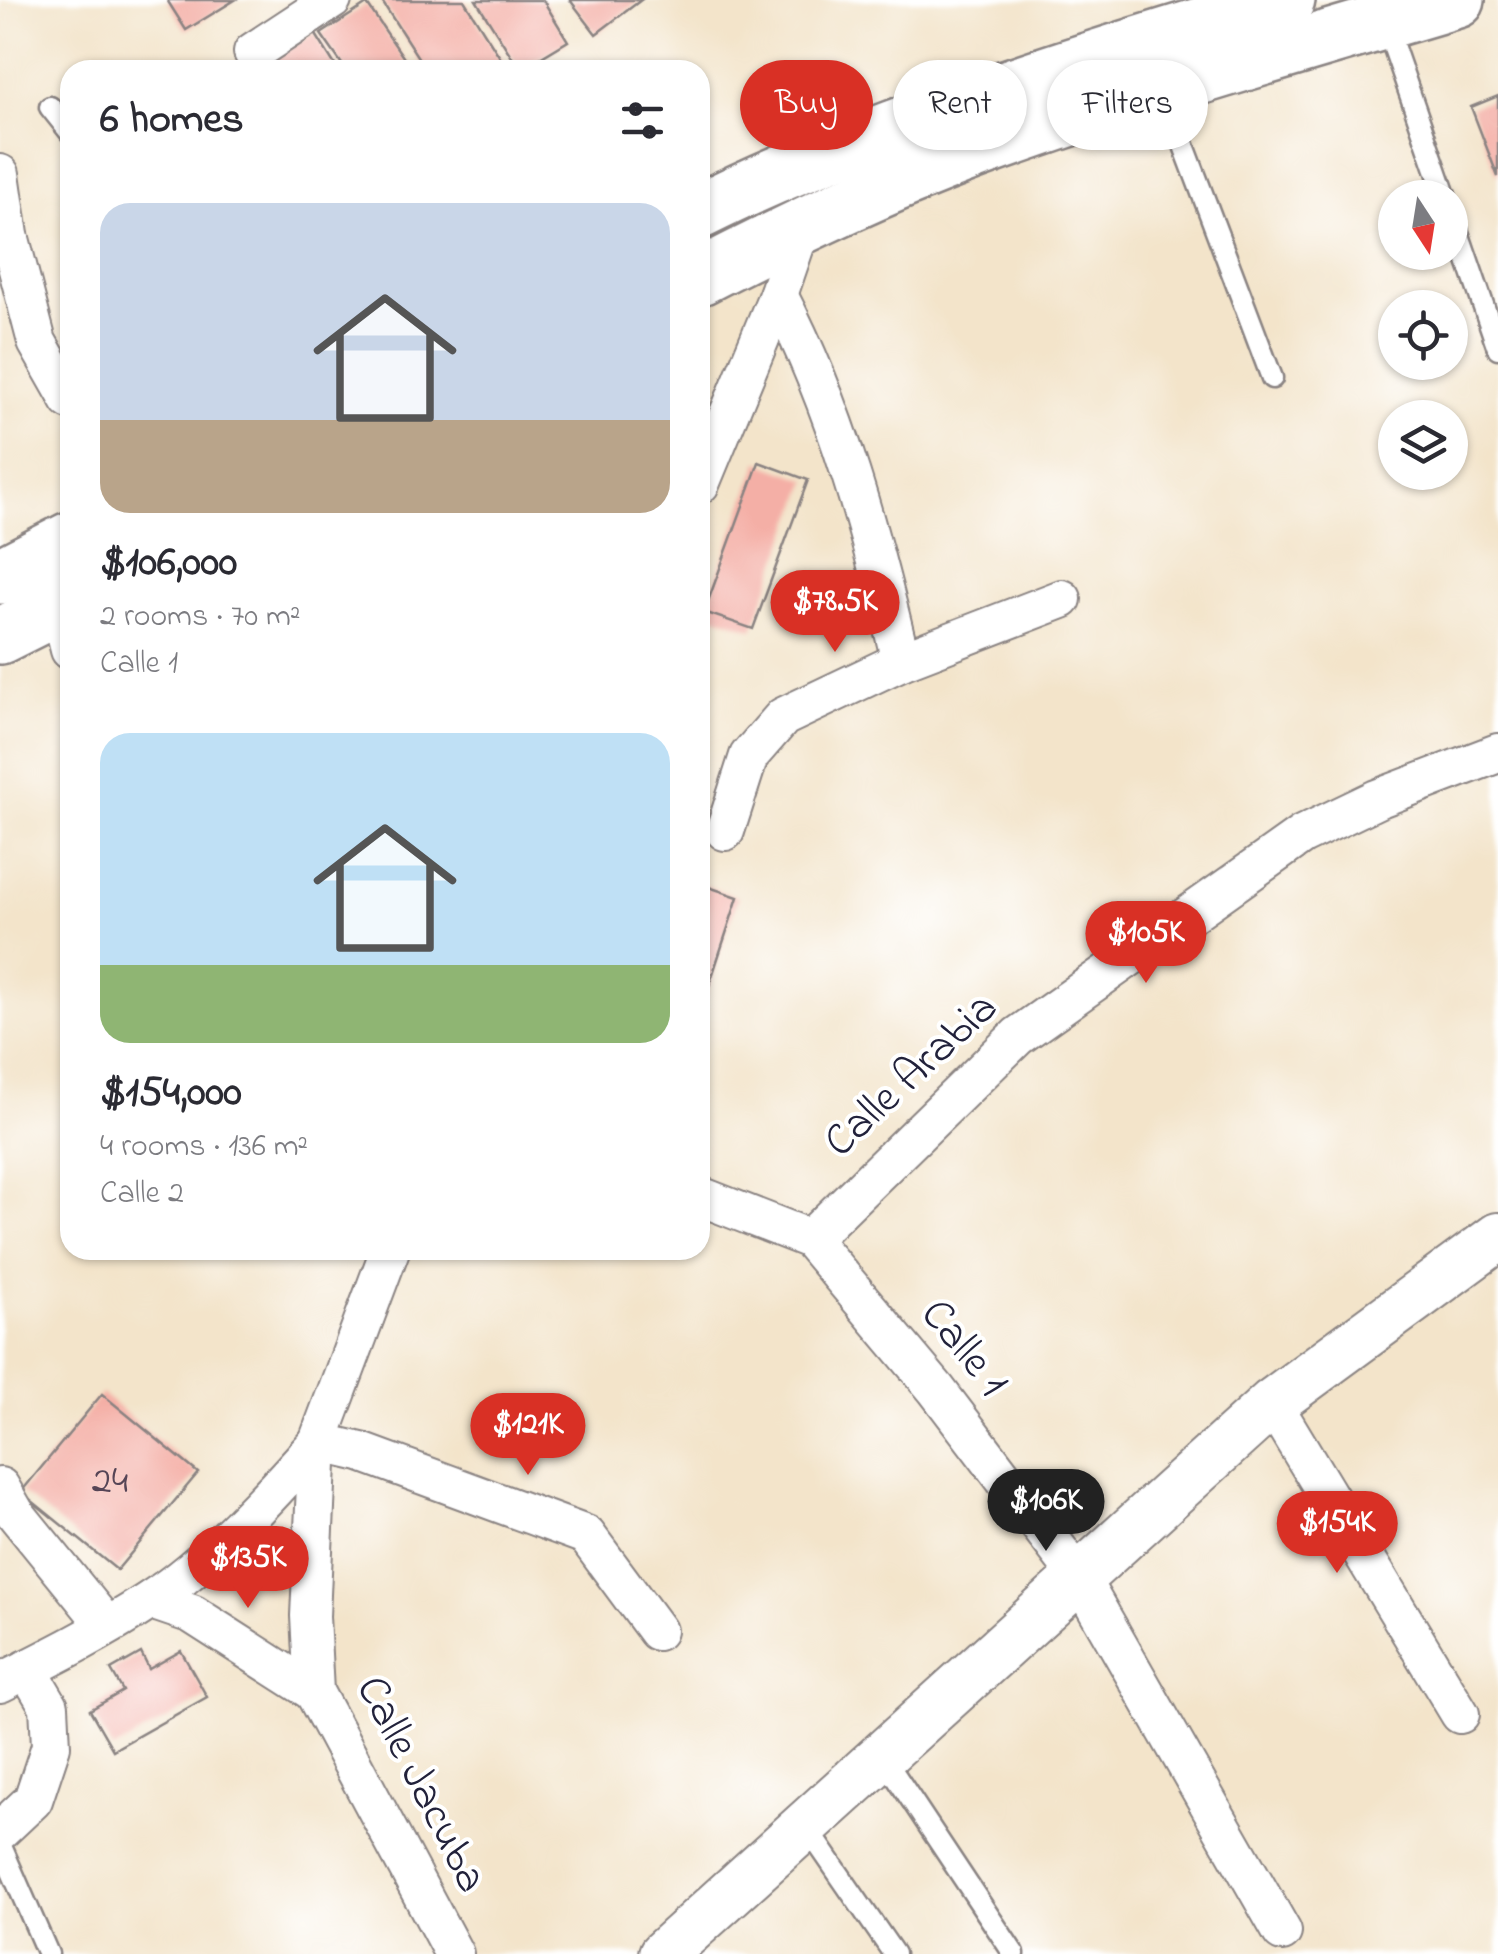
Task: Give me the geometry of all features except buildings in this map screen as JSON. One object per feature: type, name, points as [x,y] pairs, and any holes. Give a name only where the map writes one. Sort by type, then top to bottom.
[{"type":"main road","points":[[1162,60],[1288,0]]},
{"type":"main road","points":[[1175,60],[1385,21],[1457,0]]},
{"type":"main road","points":[[710,206],[822,156],[966,100],[1047,84]]},
{"type":"main road","points":[[710,272],[802,225],[975,152],[1047,117]]},
{"type":"main road","points":[[0,576],[60,545]]},
{"type":"main road","points":[[0,636],[60,621]]},
{"type":"street","points":[[253,52],[332,0]]},
{"type":"street","points":[[710,460],[778,295],[822,156]]},
{"type":"street","points":[[0,174],[9,235],[37,342],[60,382]]},
{"type":"street","points":[[778,295],[806,349],[836,429],[876,560],[901,661]]},
{"type":"street","points":[[725,831],[749,756],[783,716],[901,661],[1062,600]]},
{"type":"street","name":"Calle Arabia","points":[[810,1239],[1018,1036],[1254,868],[1302,835],[1377,798],[1498,752]]},
{"type":"street","name":"Calle 1","points":[[710,1200],[810,1239],[936,1389],[1079,1577],[1282,1932]]},
{"type":"street","points":[[663,1954],[1272,1403],[1498,1237]]},
{"type":"street","name":"Calle Jacuba","points":[[386,1260],[318,1442],[310,1616],[314,1692],[454,1954]]},
{"type":"street","points":[[1272,1403],[1460,1714]]},
{"type":"street","points":[[0,1831],[34,1800],[50,1746],[49,1706],[14,1676],[151,1600],[234,1530],[318,1442],[361,1452],[586,1535],[656,1631]]},
{"type":"street","points":[[0,1487],[15,1513],[106,1625]]},
{"type":"street","points":[[151,1600],[192,1614],[314,1692]]},
{"type":"lane","points":[[1385,21],[1440,180]]},
{"type":"lane","points":[[50,107],[60,120]]},
{"type":"lane","points":[[1186,150],[1272,378]]},
{"type":"lane","points":[[1468,260],[1498,348]]},
{"type":"lane","points":[[882,1757],[1014,1954]]},
{"type":"lane","points":[[805,1826],[894,1954]]},
{"type":"lane","points":[[0,1844],[48,1954]]}]
